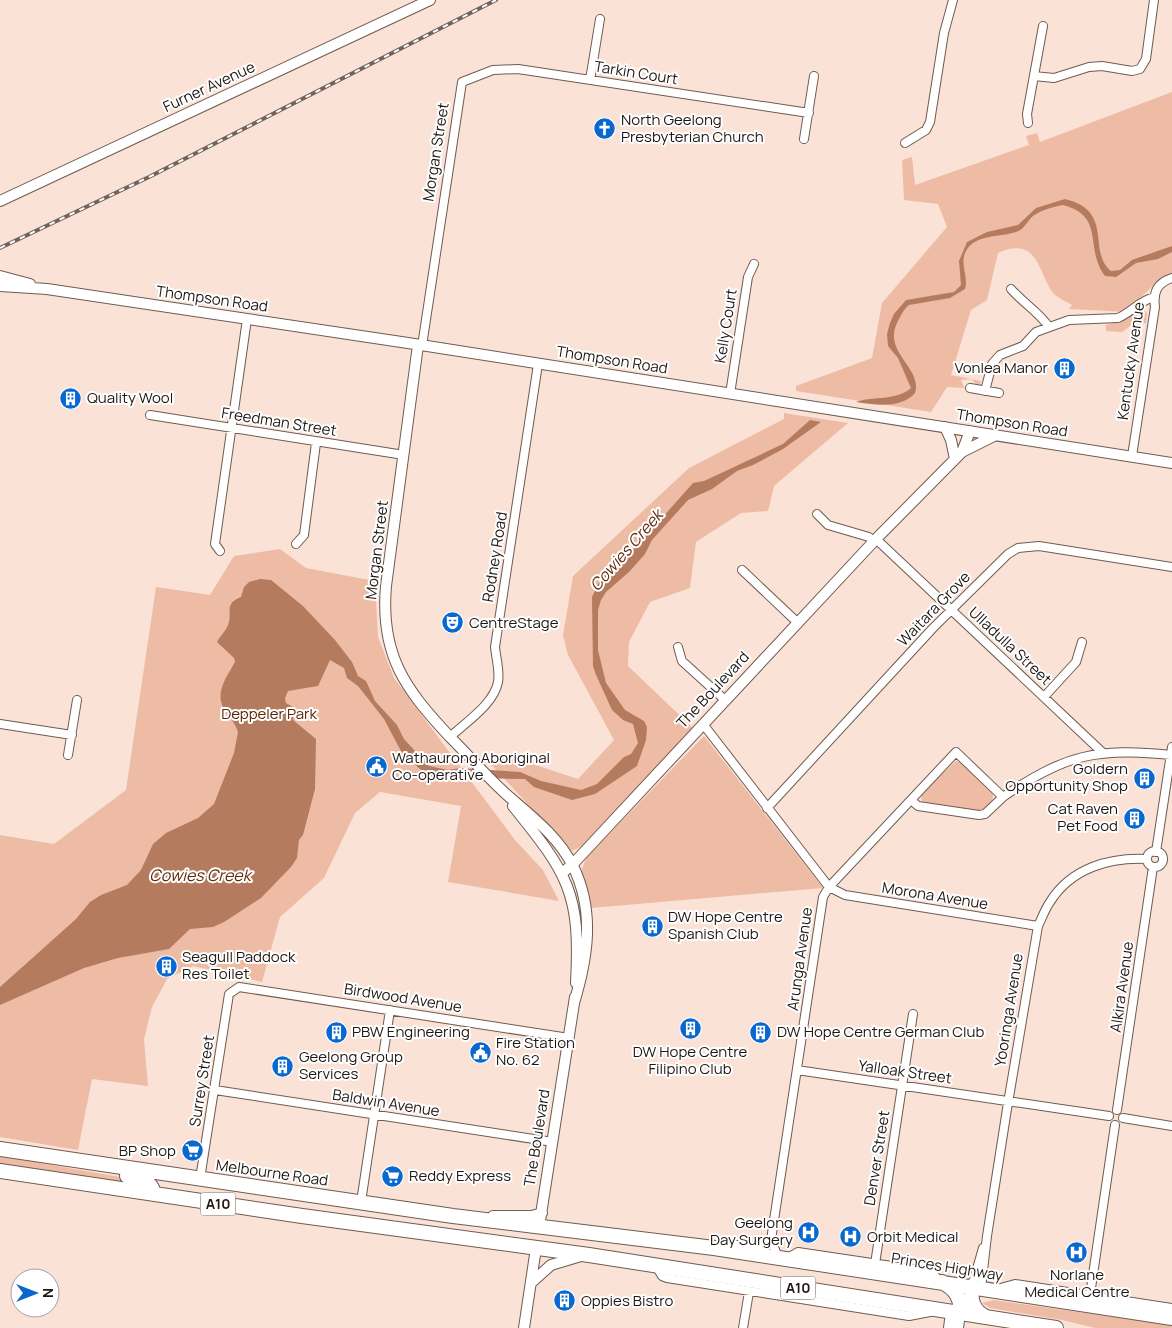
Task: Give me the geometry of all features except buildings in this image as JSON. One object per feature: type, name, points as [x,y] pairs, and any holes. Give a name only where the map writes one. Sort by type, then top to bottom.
[{"type":"highway","name":"Melbourne Road","points":[[0,1149],[464,1217],[540,1220]]},
{"type":"highway","points":[[81,1162],[107,1173],[145,1180],[153,1187],[154,1194]]},
{"type":"highway","name":"A10","points":[[0,1171],[536,1248]]},
{"type":"highway","name":"The Boulevard","points":[[536,1248],[540,1220]]},
{"type":"highway","name":"Princes Highway","points":[[540,1220],[941,1282],[966,1300]]},
{"type":"highway","name":"Princes Highway","points":[[536,1248],[656,1265],[966,1300],[1172,1318]]},
{"type":"highway","points":[[966,1300],[988,1318],[1056,1328]]},
{"type":"main road","name":"Furner Avenue","points":[[0,201],[430,0]]},
{"type":"main road","name":"Thompson Road","points":[[0,276],[47,289]]},
{"type":"main road","name":"Thompson Road","points":[[0,286],[47,289],[248,319],[1172,463]]},
{"type":"main road","name":"Morgan Street","points":[[420,345],[385,595],[388,636],[395,661],[407,686],[423,708],[493,782],[545,829],[572,865]]},
{"type":"main road","points":[[945,427],[959,456],[996,435]]},
{"type":"main road","name":"The Boulevard","points":[[540,1220],[574,1002],[585,962],[588,933],[586,906],[572,865],[875,541],[959,456],[970,431]]},
{"type":"main road","name":"Morgan Street","points":[[493,782],[545,846],[562,873]]},
{"type":"main road","points":[[562,873],[572,865]]},
{"type":"main road","name":"The Boulevard","points":[[562,873],[571,896],[577,925],[574,1002]]},
{"type":"main road","points":[[524,1328],[536,1248]]},
{"type":"main road","points":[[531,1283],[538,1274],[553,1264],[588,1255]]},
{"type":"main road","points":[[949,1328],[966,1300]]},
{"type":"main road","points":[[958,1328],[966,1300]]},
{"type":"street","points":[[905,144],[926,130],[930,122],[944,33],[953,0]]},
{"type":"street","points":[[1034,76],[1054,78],[1089,67],[1102,66],[1132,71],[1140,69],[1146,59],[1154,0]]},
{"type":"street","points":[[590,80],[600,19]]},
{"type":"street","points":[[1028,123],[1027,114],[1043,26]]},
{"type":"street","name":"Tarkin Court","points":[[462,82],[475,76],[502,69],[808,112]]},
{"type":"street","points":[[804,140],[814,76]]},
{"type":"street","name":"Morgan Street","points":[[420,345],[462,82]]},
{"type":"street","name":"Kelly Court","points":[[730,394],[748,278],[754,264]]},
{"type":"street","name":"Kentucky Avenue","points":[[1132,456],[1155,307],[1154,297],[1157,286],[1162,281],[1172,278]]},
{"type":"street","points":[[1011,289],[1021,301],[1043,318],[1049,327]]},
{"type":"street","points":[[985,391],[992,364],[1000,355],[1023,346],[1036,332],[1074,319],[1118,318],[1125,315],[1140,302],[1154,297]]},
{"type":"street","points":[[220,552],[215,544],[248,319]]},
{"type":"street","name":"Rodney Road","points":[[450,737],[486,703],[495,692],[498,680],[495,647],[538,364]]},
{"type":"street","points":[[970,388],[999,393]]},
{"type":"street","name":"Freedman Street","points":[[150,415],[316,443],[404,455]]},
{"type":"street","points":[[296,544],[304,535],[316,443]]},
{"type":"street","name":"Ulladulla Street","points":[[817,514],[828,525],[869,537],[875,541],[1103,753]]},
{"type":"street","name":"Waitara Grove","points":[[767,808],[951,610],[1008,554],[1018,548],[1039,546],[1172,567]]},
{"type":"street","points":[[742,570],[798,623]]},
{"type":"street","points":[[1044,697],[1076,662],[1082,642]]},
{"type":"street","points":[[678,647],[682,661],[725,700]]},
{"type":"street","points":[[68,755],[77,700]]},
{"type":"street","points":[[0,724],[72,734]]},
{"type":"street","points":[[703,724],[829,887],[956,750],[1003,796]]},
{"type":"street","points":[[911,800],[918,806],[979,815],[985,814],[1003,796],[1026,780],[1054,766],[1086,755],[1127,751],[1171,751],[1156,852]]},
{"type":"street","points":[[1156,852],[1162,856],[1162,861],[1160,865],[1154,867],[1148,863],[1147,859],[1151,853],[1156,852]]},
{"type":"street","name":"Yooringa Avenue","points":[[966,1300],[987,1236],[1038,926],[1050,901],[1076,876],[1110,860],[1147,859]]},
{"type":"street","points":[[1162,861],[1172,862]]},
{"type":"street","name":"Alkira Avenue","points":[[1117,1110],[1154,867]]},
{"type":"street","name":"Morona Avenue","points":[[829,887],[845,895],[1038,926]]},
{"type":"street","name":"Arunga Avenue","points":[[771,1240],[823,897],[829,887]]},
{"type":"street","name":"Birdwood Avenue","points":[[234,989],[239,986],[568,1038]]},
{"type":"street","name":"Surrey Street","points":[[200,1179],[229,994],[234,989]]},
{"type":"street","points":[[361,1202],[390,1010]]},
{"type":"street","name":"Denver Street","points":[[875,1264],[913,1014]]},
{"type":"street","name":"Yalloak Street","points":[[797,1070],[1109,1116]]},
{"type":"street","name":"Baldwin Avenue","points":[[215,1090],[553,1142]]},
{"type":"street","points":[[1117,1110],[1122,1112],[1124,1118],[1120,1124],[1115,1125],[1110,1122],[1109,1116],[1112,1111],[1117,1110]]},
{"type":"street","points":[[1124,1118],[1172,1126]]},
{"type":"street","points":[[1090,1295],[1115,1125]]},
{"type":"street","points":[[722,1249],[737,1244],[763,1248],[771,1240],[782,1258],[798,1252],[932,1272],[941,1282]]},
{"type":"street","points":[[656,1265],[665,1278],[909,1316],[1016,1284],[1172,1308]]},
{"type":"street","points":[[743,1328],[749,1292]]},
{"type":"street","points":[[988,1318],[1006,1328]]},
{"type":"green space","points":[[1172,92],[1172,275],[1161,278],[1126,312],[1069,309],[1072,305],[1055,295],[1049,288],[1036,260],[1030,253],[1023,249],[1012,249],[998,253],[987,300],[971,310],[951,375],[971,379],[961,380],[964,388],[947,387],[931,412],[796,391],[796,386],[872,358],[882,303],[947,227],[938,204],[904,200],[902,160],[912,157],[915,185],[1029,145],[1026,136],[1037,133],[1040,142]]},
{"type":"green space","points":[[1143,307],[1147,314],[1146,323],[1133,324],[1122,332],[1106,331],[1106,325],[1127,319],[1134,311]]},
{"type":"green space","points":[[971,379],[981,381],[979,387]]},
{"type":"green space","points":[[784,413],[848,423],[774,486],[768,511],[741,513],[696,542],[690,588],[650,602],[629,642],[628,666],[693,728],[581,847],[571,851],[487,760],[517,759],[578,779],[614,740],[568,655],[563,635],[573,576],[689,468],[784,419]]},
{"type":"green space","name":"Deppeler Park","points":[[280,549],[306,568],[375,581],[378,637],[394,678],[515,840],[543,870],[559,901],[448,882],[461,806],[380,792],[355,813],[324,878],[280,917],[262,982],[193,966],[167,979],[152,1007],[144,1039],[148,1086],[92,1079],[78,1150],[0,1137],[0,835],[54,844],[126,790],[156,587],[210,595],[234,556]]},
{"type":"green space","points":[[704,736],[823,888],[591,908],[580,875],[586,858]]},
{"type":"green space","points":[[956,761],[964,764],[993,794],[991,803],[984,810],[978,812],[922,802],[921,794]]},
{"type":"green space","points":[[0,1156],[137,1180],[146,1187],[0,1165]]},
{"type":"green space","points":[[993,1300],[1171,1325],[1172,1328],[1095,1328],[1062,1320],[990,1308],[982,1303]]},
{"type":"water","points":[[1065,199],[1080,205],[1090,213],[1098,232],[1104,263],[1111,271],[1120,270],[1132,260],[1172,246],[1172,252],[1158,259],[1136,263],[1116,277],[1105,276],[1099,266],[1090,225],[1085,217],[1076,210],[1063,205],[1036,214],[1022,229],[1016,232],[982,239],[970,246],[964,256],[965,289],[950,298],[909,305],[898,321],[894,332],[895,342],[898,351],[913,375],[916,384],[915,393],[902,402],[895,404],[879,405],[856,402],[892,397],[911,388],[898,358],[888,346],[887,334],[894,314],[906,300],[954,292],[961,285],[959,261],[967,242],[987,232],[1018,225],[1036,208]]},
{"type":"water","name":"Cowies Creek","points":[[810,420],[821,422],[783,449],[737,471],[712,489],[688,500],[652,540],[645,554],[629,572],[606,592],[601,600],[598,610],[598,650],[606,683],[625,710],[644,721],[647,727],[646,740],[637,766],[595,794],[572,800],[534,787],[525,779],[434,777],[421,770],[402,753],[384,719],[358,686],[347,678],[344,668],[330,660],[318,686],[288,691],[285,698],[286,703],[294,708],[293,720],[316,739],[315,789],[303,835],[299,840],[297,858],[291,867],[261,898],[213,927],[190,929],[169,949],[118,958],[84,968],[0,1005],[0,987],[76,919],[90,902],[101,895],[127,885],[141,870],[153,844],[166,833],[198,818],[214,804],[234,753],[238,732],[221,701],[223,683],[235,662],[234,658],[217,642],[228,625],[230,606],[241,597],[244,587],[249,582],[260,579],[271,580],[303,606],[335,640],[352,662],[358,676],[366,681],[375,701],[397,725],[404,739],[429,766],[448,770],[460,768],[520,772],[541,781],[581,790],[597,784],[624,757],[631,754],[638,743],[633,724],[623,720],[612,710],[593,666],[592,597],[601,578],[637,546],[693,483],[704,481],[783,444]]},
{"type":"railway","points":[[0,248],[149,177],[496,0]]},
{"type":"place","name":"North Geelong Presbyterian Church","points":[[605,129]]},
{"type":"place","name":"Vonlea Manor","points":[[1064,368]]},
{"type":"place","name":"Quality Wool","points":[[71,398]]},
{"type":"place","name":"CentreStage","points":[[453,623]]},
{"type":"place","name":"Wathaurong Aboriginal Co-operative","points":[[376,767]]},
{"type":"place","name":"Goldern Opportunity Shop","points":[[1144,778]]},
{"type":"place","name":"Cat Raven Pet Food","points":[[1134,818]]},
{"type":"place","name":"DW Hope Centre Spanish Club","points":[[652,926]]},
{"type":"place","name":"Seagull Paddock Res Toilet","points":[[166,966]]},
{"type":"place","name":"DW Hope Centre Filipino Club","points":[[690,1029]]},
{"type":"place","name":"PBW Engineering","points":[[336,1032]]},
{"type":"place","name":"DW Hope Centre German Club","points":[[761,1032]]},
{"type":"place","name":"Fire Station No. 62","points":[[480,1052]]},
{"type":"place","name":"Geelong Group Services","points":[[283,1066]]},
{"type":"place","name":"BP Shop","points":[[192,1151]]},
{"type":"place","name":"Reddy Express","points":[[393,1176]]},
{"type":"place","name":"Geelong Day Surgery","points":[[809,1232]]},
{"type":"place","name":"Orbit Medical","points":[[851,1237]]},
{"type":"place","name":"Norlane Medical Centre","points":[[1077,1252]]},
{"type":"place","name":"Oppies Bistro","points":[[565,1301]]}]
